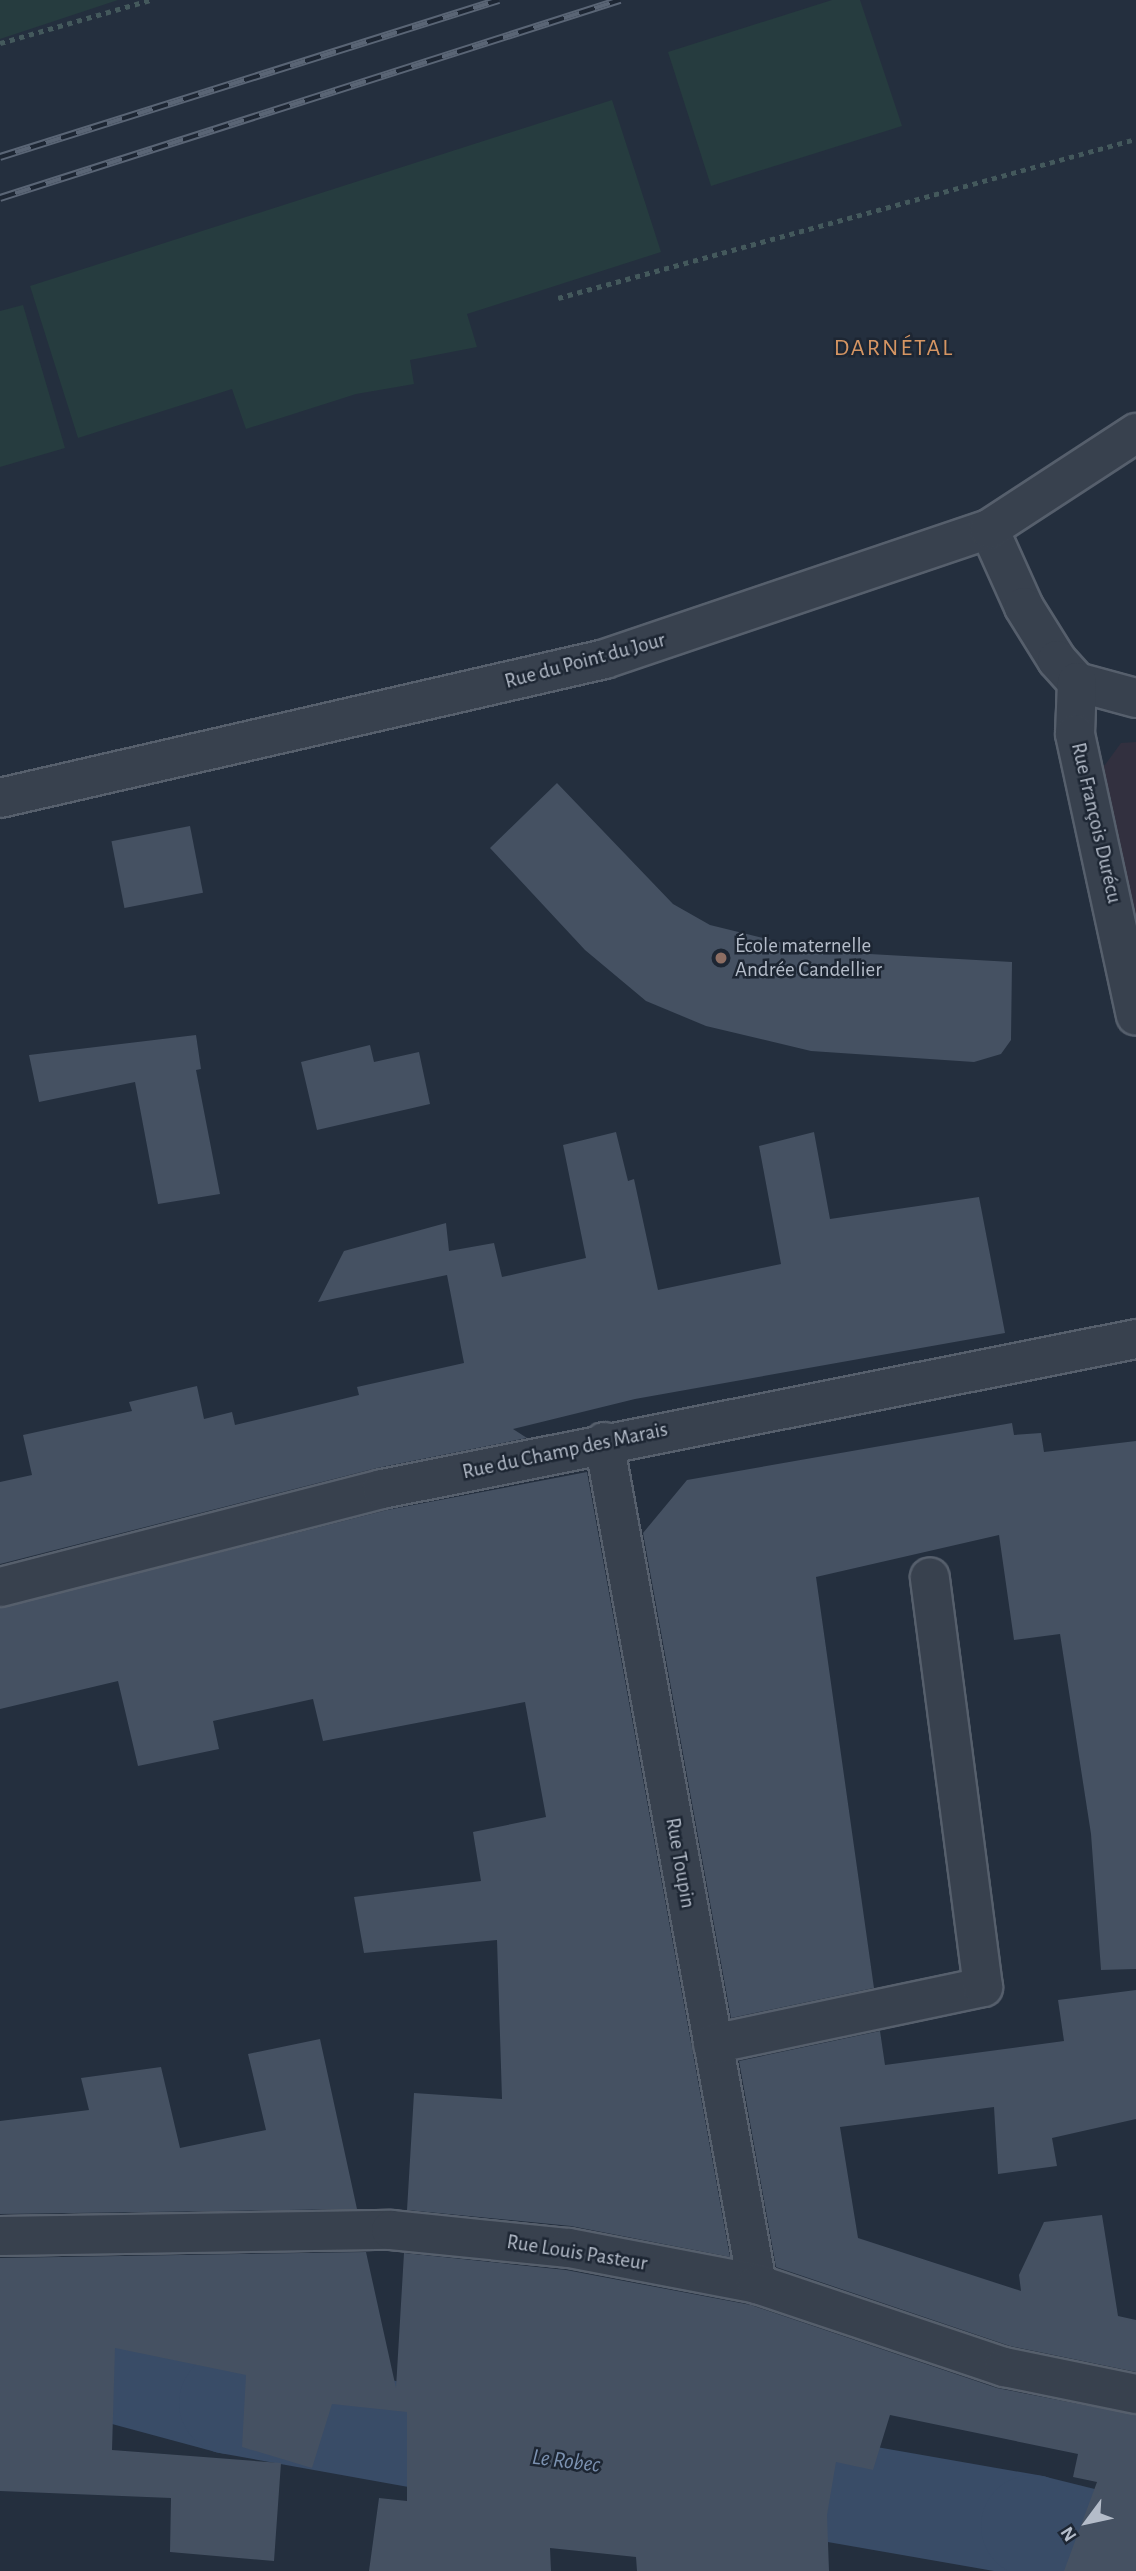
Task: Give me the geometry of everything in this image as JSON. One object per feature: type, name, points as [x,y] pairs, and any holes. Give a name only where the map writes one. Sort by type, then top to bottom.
[{"type":"street","name":"Rue du Point du Jour","points":[[0,798],[606,660],[989,529],[1136,433]]},
{"type":"street","points":[[989,529],[1038,634],[1077,682],[1136,698]]},
{"type":"street","name":"Rue François Durécu","points":[[1077,682],[1075,734],[1136,1015]]},
{"type":"street","name":"Rue du Champ des Marais","points":[[0,1587],[382,1489],[604,1442],[1136,1339]]},
{"type":"street","name":"Rue Toupin","points":[[604,1442],[757,2284]]},
{"type":"street","points":[[713,2044],[983,1987],[930,1577]]},
{"type":"street","name":"Rue Louis Pasteur","points":[[0,2236],[391,2230],[569,2248],[757,2284],[1004,2367],[1136,2393]]},
{"type":"path","points":[[0,43],[150,0]]},
{"type":"path","points":[[558,298],[1136,139]]},
{"type":"shaded area","points":[[1136,742],[1136,925],[1099,773],[1121,743]]},
{"type":"green space","points":[[0,0],[118,0],[0,39]]},
{"type":"green space","points":[[832,0],[860,0],[902,126],[711,186],[668,52]]},
{"type":"green space","points":[[612,100],[661,252],[467,314],[477,347],[410,360],[414,384],[356,394],[246,429],[232,389],[78,438],[30,286]]},
{"type":"green space","points":[[23,305],[65,448],[0,467],[0,311]]},
{"type":"building","points":[[557,783],[673,904],[710,925],[816,951],[1012,962],[1011,1040],[1001,1054],[974,1062],[811,1051],[706,1026],[646,1001],[585,950],[490,848]]},
{"type":"building","points":[[190,826],[203,893],[124,908],[111,841]]},
{"type":"building","points":[[196,1035],[201,1069],[196,1070],[220,1194],[158,1204],[135,1082],[39,1102],[29,1055]]},
{"type":"building","points":[[370,1045],[374,1062],[419,1052],[430,1104],[317,1130],[301,1062]]},
{"type":"building","points":[[616,1132],[628,1181],[634,1179],[658,1290],[781,1264],[759,1146],[814,1132],[830,1219],[979,1197],[1005,1333],[635,1399],[513,1429],[527,1438],[377,1468],[0,1564],[0,1482],[32,1475],[23,1435],[132,1411],[129,1402],[197,1386],[204,1419],[232,1412],[235,1425],[359,1395],[357,1387],[464,1363],[447,1275],[318,1302],[344,1251],[446,1223],[449,1251],[494,1243],[502,1277],[586,1258],[563,1145]]},
{"type":"building","points":[[1012,1423],[1014,1435],[1041,1433],[1044,1452],[1136,1441],[1136,1969],[1101,1970],[1091,1834],[1060,1634],[1014,1640],[999,1535],[816,1577],[874,1988],[731,2018],[643,1533],[687,1480]]},
{"type":"building","points":[[587,1472],[730,2257],[571,2226],[407,2210],[414,2093],[502,2099],[497,1940],[364,1953],[354,1897],[481,1881],[473,1832],[546,1817],[525,1702],[323,1741],[313,1699],[213,1721],[219,1749],[138,1766],[118,1681],[0,1709],[0,1608],[387,1510]]},
{"type":"building","points":[[1136,1990],[1136,2119],[1052,2138],[1057,2166],[998,2174],[994,2107],[840,2127],[858,2238],[1021,2291],[1019,2275],[1044,2222],[1102,2215],[1118,2316],[1136,2320],[1136,2372],[1010,2346],[776,2267],[739,2061],[880,2031],[885,2065],[1064,2041],[1058,2000]]},
{"type":"building","points":[[320,2039],[357,2209],[0,2214],[0,2121],[89,2110],[81,2078],[161,2067],[180,2148],[266,2130],[248,2054]]},
{"type":"building","points":[[366,2252],[396,2388],[404,2253],[566,2270],[751,2305],[997,2388],[1136,2415],[1136,2571],[1064,2571],[1097,2482],[1073,2477],[1078,2454],[890,2415],[873,2470],[836,2462],[827,2515],[829,2571],[637,2571],[636,2557],[550,2548],[551,2571],[369,2571],[379,2498],[407,2501],[407,2412],[332,2404],[312,2468],[242,2447],[246,2375],[115,2348],[112,2450],[281,2463],[274,2561],[170,2552],[171,2498],[0,2491],[0,2258]]},
{"type":"waterway","name":"Le Robec","points":[[0,2350],[30,2349],[230,2403],[546,2460]]},
{"type":"waterway","name":"Le Robec","points":[[692,2476],[815,2488],[1032,2526],[1136,2552]]},
{"type":"railway","points":[[0,157],[499,0]]},
{"type":"railway","points":[[0,198],[620,0]]},
{"type":"place","name":"École maternelle Andrée Candellier","points":[[721,958]]},
{"type":"district","name":"DARNÉTAL","points":[[894,349]]}]
